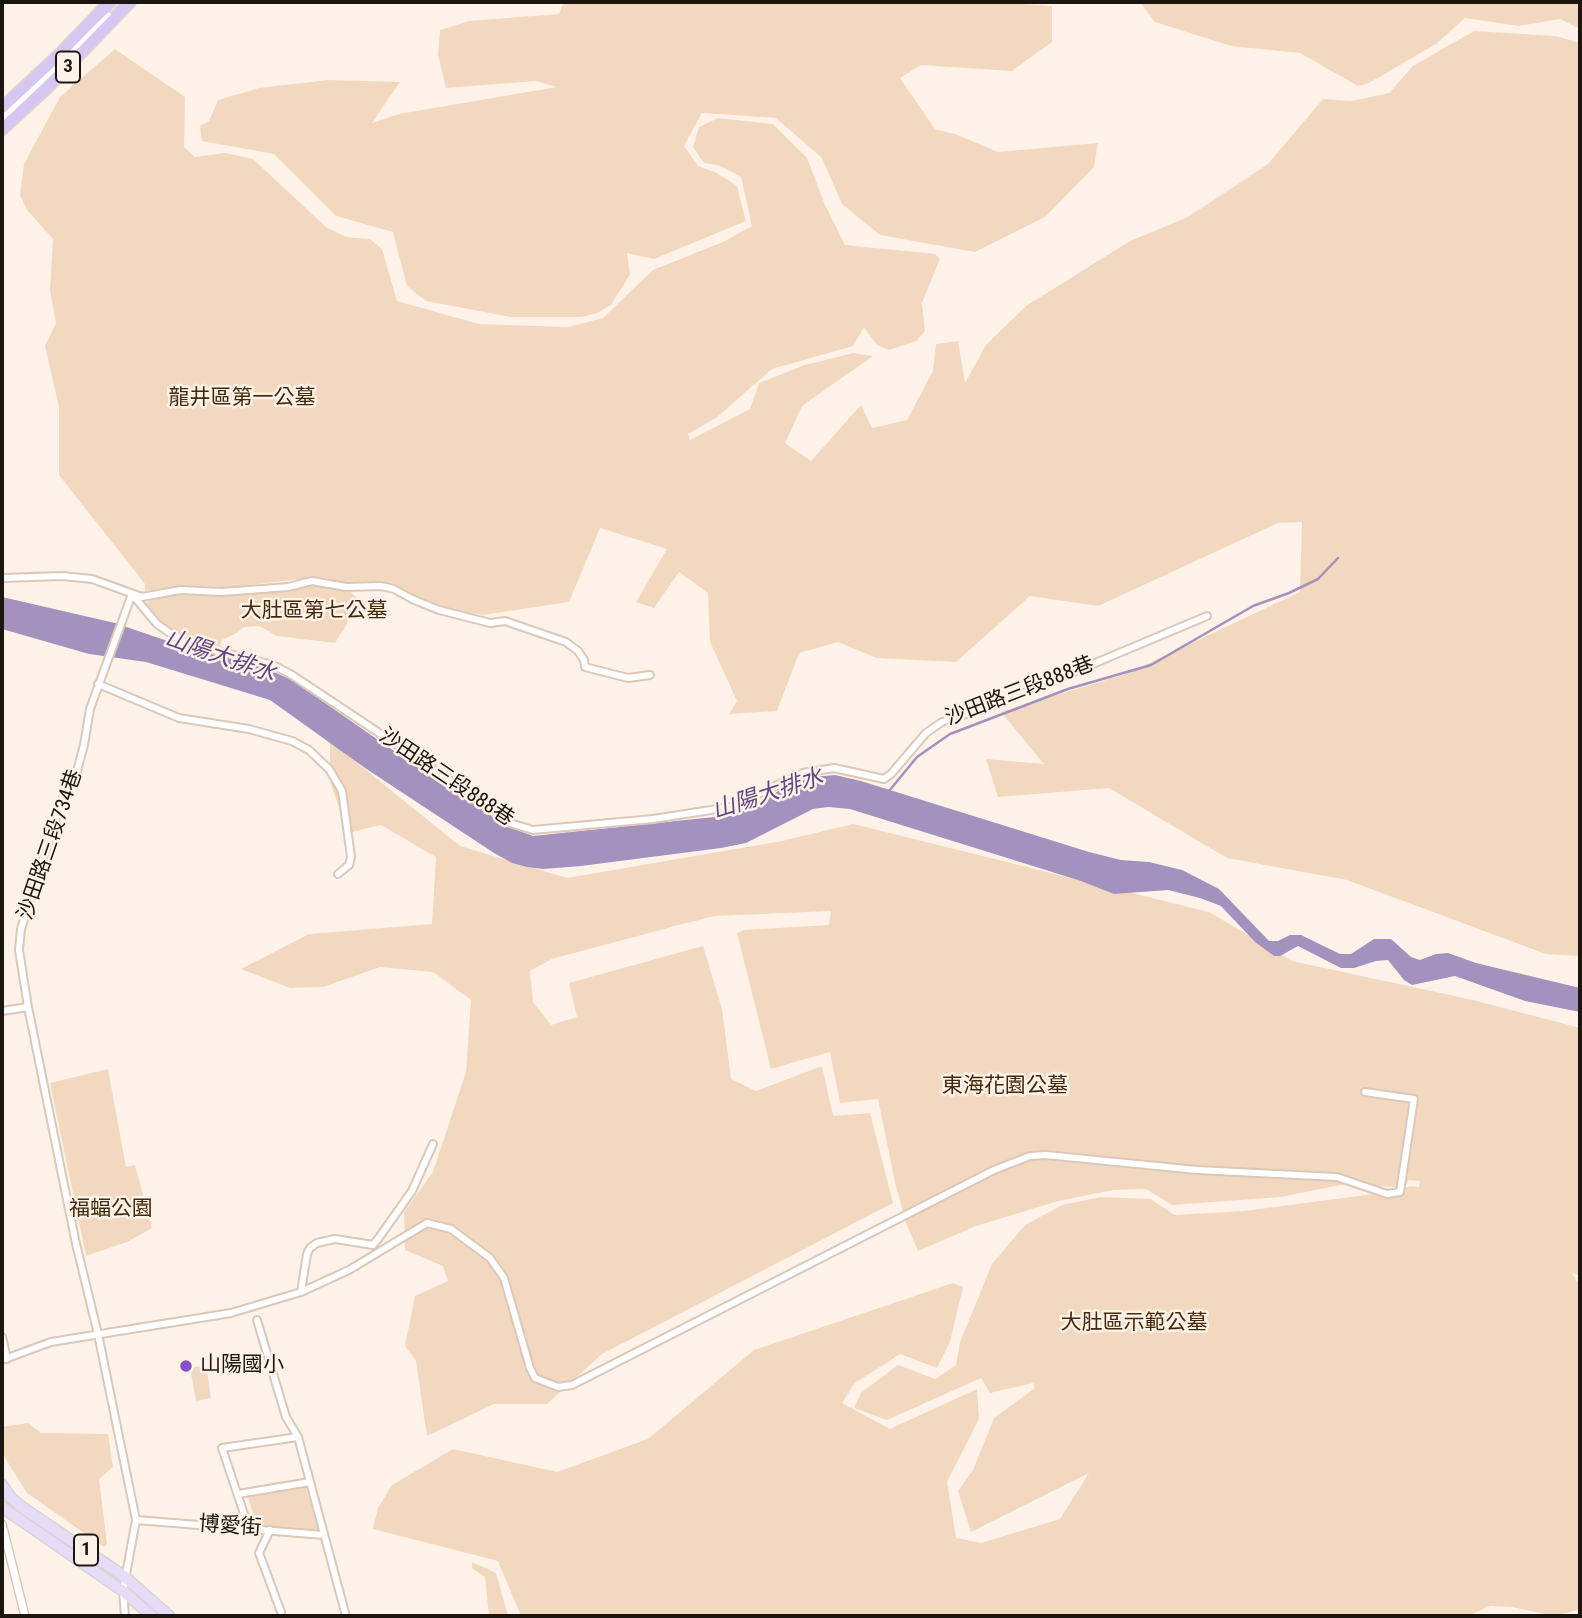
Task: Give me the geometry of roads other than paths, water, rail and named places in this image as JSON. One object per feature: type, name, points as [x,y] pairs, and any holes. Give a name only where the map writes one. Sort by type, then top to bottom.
[{"type":"highway","name":"3","points":[[2,108],[58,56],[110,2]]},
{"type":"highway","name":"3","points":[[2,129],[49,86],[130,2]]},
{"type":"main road","name":"1","points":[[2,1485],[11,1498],[23,1508],[125,1577],[169,1616]]},
{"type":"main road","name":"1","points":[[2,1507],[123,1591],[152,1616]]},
{"type":"street","points":[[2,118],[108,16]]},
{"type":"street","name":"沙田路三段888巷","points":[[2,578],[63,576],[92,579],[132,594],[157,624],[183,642],[272,665],[292,675],[486,804],[510,823],[533,830],[653,819],[730,807],[803,774],[834,768],[884,779],[926,733],[942,722],[1005,701],[1207,616]]},
{"type":"street","points":[[132,594],[142,597],[180,590],[222,592],[288,587],[312,581],[346,587],[381,586],[394,589],[439,610],[489,624],[505,621],[566,642],[578,651],[585,667],[628,678],[650,675]]},
{"type":"street","name":"沙田路三段734巷","points":[[132,594],[90,709],[85,745],[77,771],[61,802],[21,929],[19,950],[76,1244],[98,1334],[136,1520]]},
{"type":"street","points":[[98,684],[179,718],[249,729],[292,741],[309,750],[329,769],[342,791],[351,857],[349,865],[338,874]]},
{"type":"street","points":[[2,1011],[29,1007]]},
{"type":"street","points":[[2,1338],[5,1359],[51,1342],[231,1313],[301,1292],[349,1270],[427,1223],[451,1229],[490,1258],[504,1278],[535,1378],[558,1387],[572,1385],[994,1170],[1030,1156],[1197,1170],[1338,1177],[1387,1194],[1400,1192],[1414,1099],[1365,1092]]},
{"type":"street","points":[[301,1292],[310,1248],[317,1243],[335,1239],[373,1245],[412,1191],[433,1144]]},
{"type":"street","points":[[257,1320],[286,1417],[298,1437],[346,1616]]},
{"type":"street","points":[[249,1529],[222,1448],[298,1437]]},
{"type":"street","points":[[238,1494],[310,1482]]},
{"type":"street","points":[[125,1616],[123,1591],[136,1520]]},
{"type":"street","name":"博愛街","points":[[136,1520],[324,1535]]},
{"type":"street","points":[[2,1524],[25,1616]]},
{"type":"street","points":[[270,1530],[259,1553],[281,1612]]},
{"type":"water","name":"山陽大排水","points":[[2,597],[115,623],[176,644],[251,662],[292,680],[407,760],[477,804],[501,824],[533,836],[733,815],[792,784],[813,777],[835,775],[1089,852],[1182,870],[1219,889],[1269,941],[1301,935],[1340,954],[1351,954],[1374,939],[1391,939],[1411,957],[1420,960],[1448,953],[1476,963],[1580,988],[1580,1012],[1525,1001],[1455,976],[1412,985],[1404,980],[1388,960],[1354,968],[1341,968],[1298,946],[1280,956],[1274,956],[1255,942],[1221,906],[1200,898],[1168,890],[1114,894],[1081,881],[850,809],[813,809],[746,843],[721,848],[581,866],[543,869],[527,867],[512,863],[494,853],[365,768],[270,700],[146,662],[89,654],[2,629]]},
{"type":"waterway","points":[[889,791],[917,757],[950,734],[1068,689],[1151,665],[1253,606],[1318,579],[1338,558]]},
{"type":"place","name":"山陽國小","points":[[186,1366]]},
{"type":"park label","name":"龍井區第一公墓","points":[[242,399]]},
{"type":"park label","name":"大肚區第七公墓","points":[[314,612]]},
{"type":"park label","name":"東海花園公墓","points":[[1005,1087]]},
{"type":"park label","name":"福蝠公園","points":[[111,1210]]},
{"type":"park label","name":"大肚區示範公墓","points":[[1134,1324]]}]
